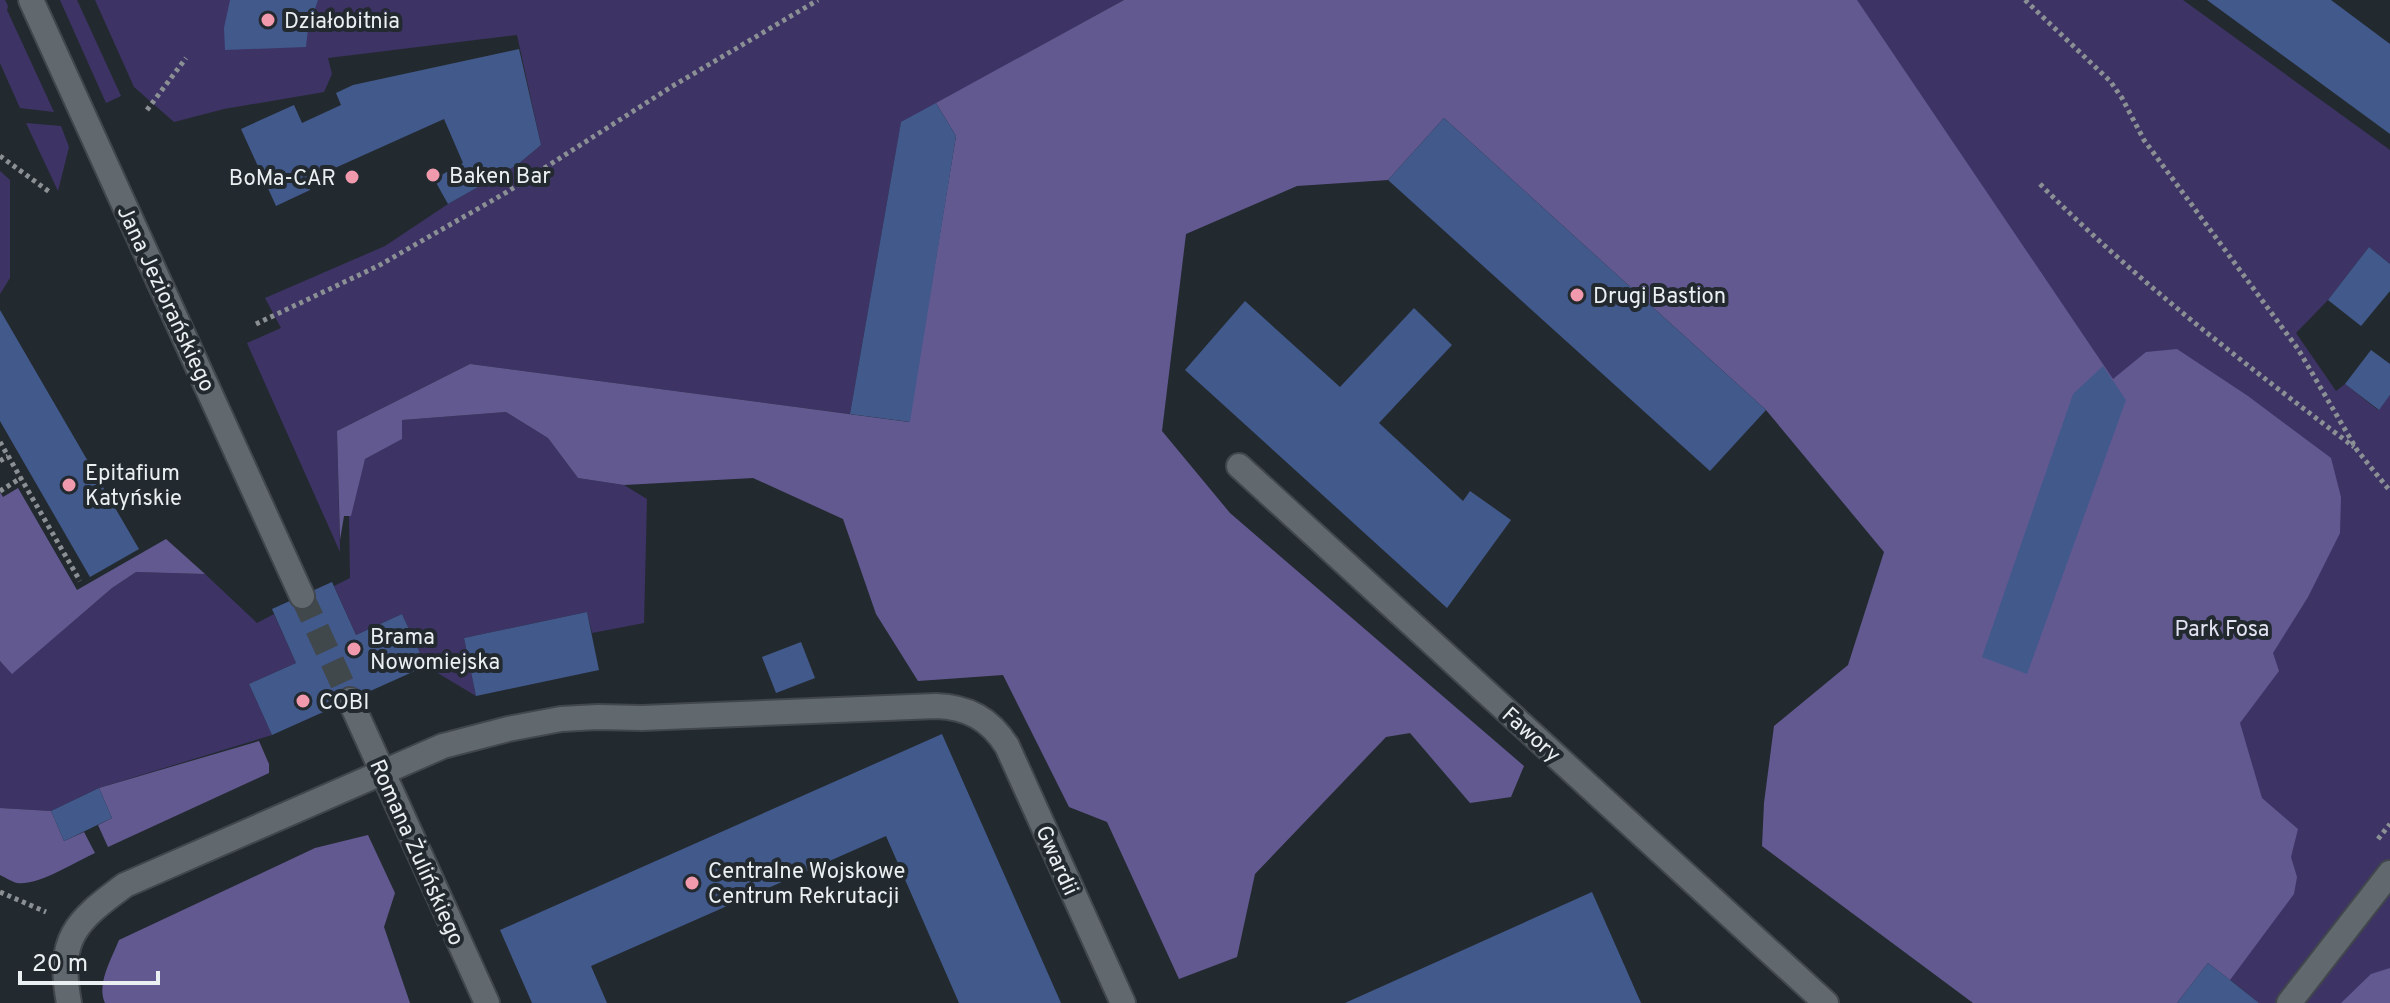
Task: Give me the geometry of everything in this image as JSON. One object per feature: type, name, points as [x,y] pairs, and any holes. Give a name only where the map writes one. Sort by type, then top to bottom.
[{"type":"lane","name":"Jana Jeziorańskiego","points":[[31,0],[302,596]]},
{"type":"lane","name":"Fawory","points":[[1239,466],[1826,1003]]},
{"type":"lane","name":"Romana Żulińskiego","points":[[350,700],[487,1003]]},
{"type":"lane","name":"Gwardii","points":[[382,772],[443,746],[561,719],[955,706],[986,721],[1007,746],[1123,1003]]},
{"type":"lane","points":[[69,1003],[65,982],[66,950],[76,926],[99,904],[125,885],[382,772]]},
{"type":"lane","points":[[2289,1003],[2390,873]]},
{"type":"path","points":[[256,324],[378,266],[507,192],[671,87],[818,0]]},
{"type":"path","points":[[2025,0],[2110,81],[2144,140],[2298,349],[2357,450],[2390,491]]},
{"type":"path","points":[[147,110],[186,58]]},
{"type":"path","points":[[0,156],[51,193]]},
{"type":"path","points":[[2040,184],[2097,241],[2233,355],[2357,450]]},
{"type":"path","points":[[0,442],[80,581]]},
{"type":"path","points":[[0,461],[8,456]]},
{"type":"path","points":[[0,491],[21,478]]},
{"type":"path","points":[[0,892],[76,926]]},
{"type":"green space","points":[[0,0],[5,0],[8,6],[7,10],[54,112],[20,108],[0,63]]},
{"type":"green space","points":[[60,0],[77,0],[121,96],[106,103]]},
{"type":"green space","points":[[95,0],[1124,0],[901,123],[850,414],[470,364],[337,431],[340,552],[247,343],[281,328],[265,298],[385,246],[448,204],[517,165],[541,145],[517,35],[328,58],[332,74],[324,92],[224,109],[174,122],[134,87]]},
{"type":"green space","points":[[1124,0],[1857,0],[2113,379],[2146,352],[2177,349],[2248,396],[2331,458],[2341,497],[2340,533],[2308,597],[2273,653],[2279,671],[2240,723],[2262,798],[2298,829],[2291,857],[2297,877],[2294,894],[2230,980],[2208,963],[2177,1003],[1973,1003],[1762,846],[1774,726],[1848,665],[1884,552],[1766,410],[1444,118],[1388,180],[1297,186],[1186,234],[1162,431],[1230,513],[1524,766],[1511,797],[1470,803],[1410,733],[1386,737],[1255,874],[1237,957],[1179,979],[1107,822],[1069,807],[1003,675],[918,681],[876,614],[843,519],[753,478],[624,485],[578,478],[548,438],[506,412],[402,420],[402,439],[365,459],[351,516],[344,516],[340,540],[337,431],[470,364],[909,422],[956,136],[936,103]]},
{"type":"green space","name":"Park Fosa","points":[[1857,0],[2183,0],[2390,150],[2390,264],[2369,247],[2328,300],[2296,333],[2336,391],[2345,384],[2378,410],[2390,395],[2390,1003],[2259,1003],[2214,967]]},
{"type":"green space","points":[[26,123],[61,126],[69,147],[58,191]]},
{"type":"green space","points":[[0,171],[10,180],[10,278],[0,294]]},
{"type":"green space","points":[[506,412],[548,438],[578,478],[624,485],[647,499],[644,623],[592,633],[587,612],[464,638],[476,696],[426,666],[402,614],[356,635],[334,586],[350,578],[349,515],[365,459],[401,439],[402,420]]},
{"type":"green space","points":[[18,488],[77,590],[166,539],[205,574],[136,572],[112,588],[12,674],[0,661],[0,492],[3,497]]},
{"type":"green space","points":[[136,572],[205,574],[257,623],[274,614],[296,663],[249,684],[272,735],[99,788],[51,811],[0,808],[0,661],[12,673],[112,588]]},
{"type":"green space","points":[[259,741],[269,764],[269,773],[108,847],[98,825],[112,818],[99,788]]},
{"type":"green space","points":[[0,808],[51,811],[64,841],[84,832],[95,853],[35,881],[13,882],[0,875]]},
{"type":"green space","points":[[368,835],[395,893],[384,927],[410,1003],[105,1003],[104,979],[119,940],[315,848]]},
{"type":"green space","points":[[2390,968],[2390,1003],[2341,1003],[2371,974]]},
{"type":"building","name":"Działobitnia","points":[[230,0],[318,0],[308,29],[306,47],[225,50],[224,28]]},
{"type":"building","points":[[2207,0],[2331,0],[2390,44],[2390,134]]},
{"type":"building","points":[[519,49],[541,145],[517,165],[448,204],[434,179],[463,163],[444,119],[306,181],[310,190],[276,206],[241,129],[294,105],[302,123],[341,105],[336,93],[353,85]]},
{"type":"building","points":[[936,103],[956,136],[910,422],[850,414],[901,122]]},
{"type":"building","name":"Drugi Bastion","points":[[1444,118],[1766,410],[1710,471],[1388,180]]},
{"type":"building","points":[[2369,247],[2390,264],[2390,291],[2361,326],[2328,300]]},
{"type":"building","points":[[1245,301],[1340,387],[1414,308],[1452,345],[1379,423],[1463,501],[1470,491],[1511,520],[1447,608],[1185,370]]},
{"type":"building","name":"Epitafium Katyńskie","points":[[0,310],[139,549],[90,577],[0,421]]},
{"type":"building","points":[[2371,350],[2390,364],[2390,395],[2379,410],[2345,384]]},
{"type":"building","points":[[2103,366],[2126,400],[2027,674],[1982,657],[2073,394]]},
{"type":"building","name":"Brama Nowomiejska","points":[[332,582],[356,635],[402,614],[426,666],[272,735],[249,684],[296,663],[272,609]]},
{"type":"building","points":[[587,612],[599,670],[476,696],[464,638]]},
{"type":"building","points":[[801,642],[815,678],[776,693],[762,657]]},
{"type":"building","name":"Centralne Wojskowe Centrum Rekrutacji","points":[[942,734],[1061,1003],[959,1003],[886,836],[591,966],[607,1003],[532,1003],[500,930]]},
{"type":"building","points":[[99,788],[112,818],[64,841],[51,811]]},
{"type":"building","points":[[1592,892],[1641,1003],[1345,1003]]},
{"type":"building","points":[[2208,963],[2230,980],[2259,1003],[2177,1003]]},
{"type":"tunnel","points":[[302,596],[350,700]]},
{"type":"place","name":"Działobitnia","points":[[268,20]]},
{"type":"place","name":"Baken Bar","points":[[433,175]]},
{"type":"place","name":"BoMa-CAR","points":[[352,177]]},
{"type":"place","name":"Drugi Bastion","points":[[1577,295]]},
{"type":"place","name":"Epitafium Katyńskie","points":[[69,485]]},
{"type":"place","name":"Brama Nowomiejska","points":[[354,649]]},
{"type":"place","name":"COBI","points":[[303,701]]},
{"type":"place","name":"Centralne Wojskowe Centrum Rekrutacji","points":[[692,883]]}]
